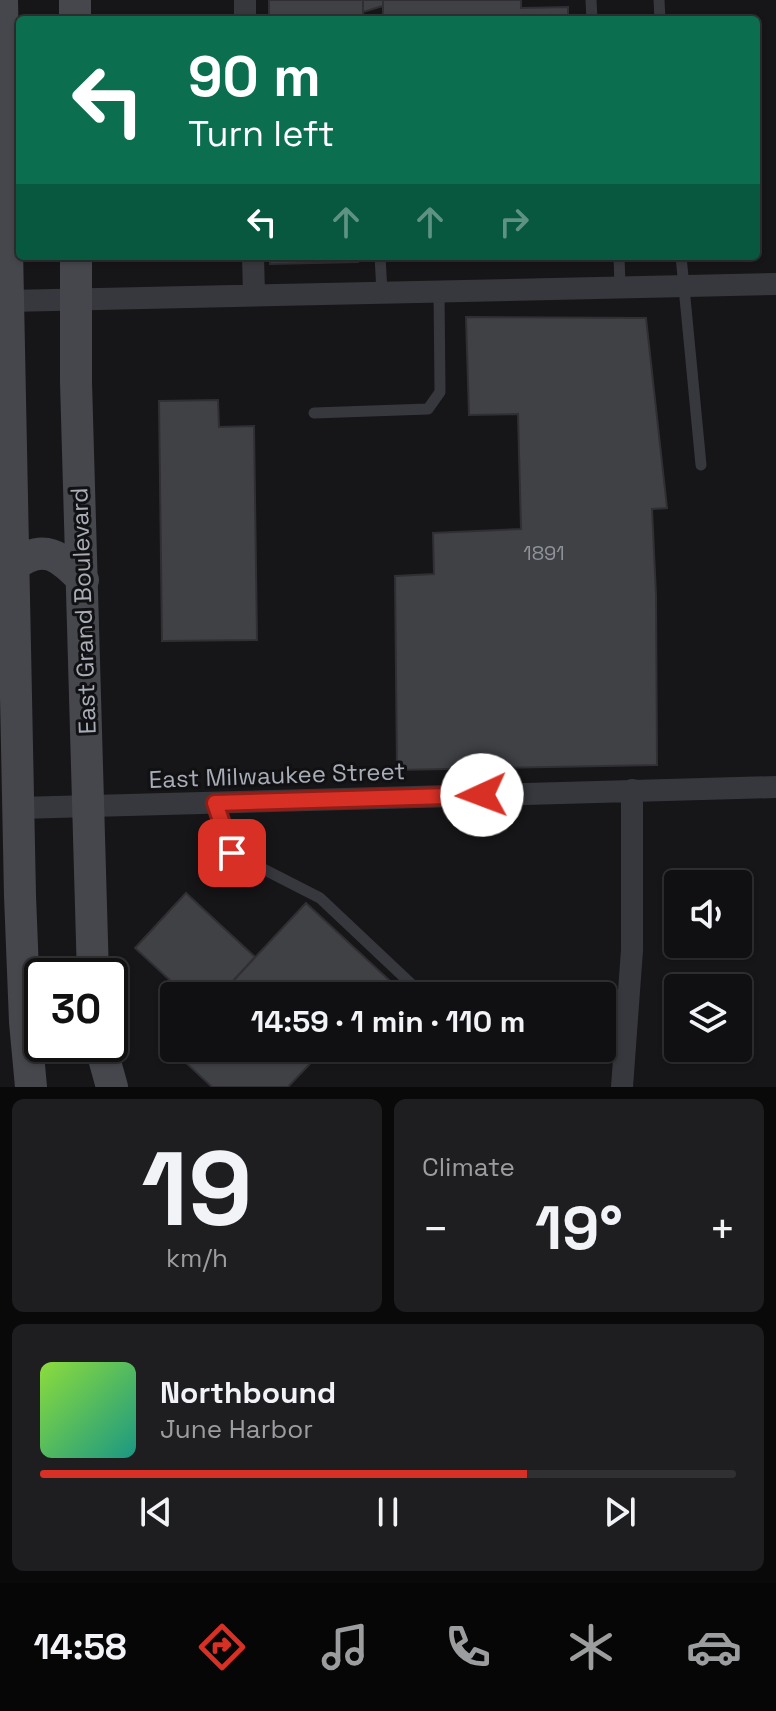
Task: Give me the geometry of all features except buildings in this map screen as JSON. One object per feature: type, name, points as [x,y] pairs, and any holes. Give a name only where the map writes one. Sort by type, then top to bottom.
[{"type":"main road","points":[[2,0],[12,128],[4,301],[13,566],[14,808],[31,1087]]},
{"type":"main road","name":"East Grand Boulevard","points":[[76,260],[93,958]]},
{"type":"main road","points":[[13,566],[26,556],[40,552],[66,562],[83,580]]},
{"type":"main road","points":[[105,1062],[112,1087]]},
{"type":"street","points":[[253,260],[254,295]]},
{"type":"street","points":[[4,301],[776,284]]},
{"type":"street","name":"East Milwaukee Street","points":[[14,808],[776,787]]},
{"type":"street","points":[[622,1087],[632,950],[632,790]]},
{"type":"lane","points":[[380,260],[382,292]]},
{"type":"lane","points":[[619,260],[620,287]]},
{"type":"lane","points":[[681,260],[701,465]]},
{"type":"lane","points":[[314,413],[428,409],[440,392],[439,291]]},
{"type":"lane","points":[[215,803],[232,853],[320,898],[409,982]]},
{"type":"route","points":[[232,853],[215,803],[482,795]]}]
